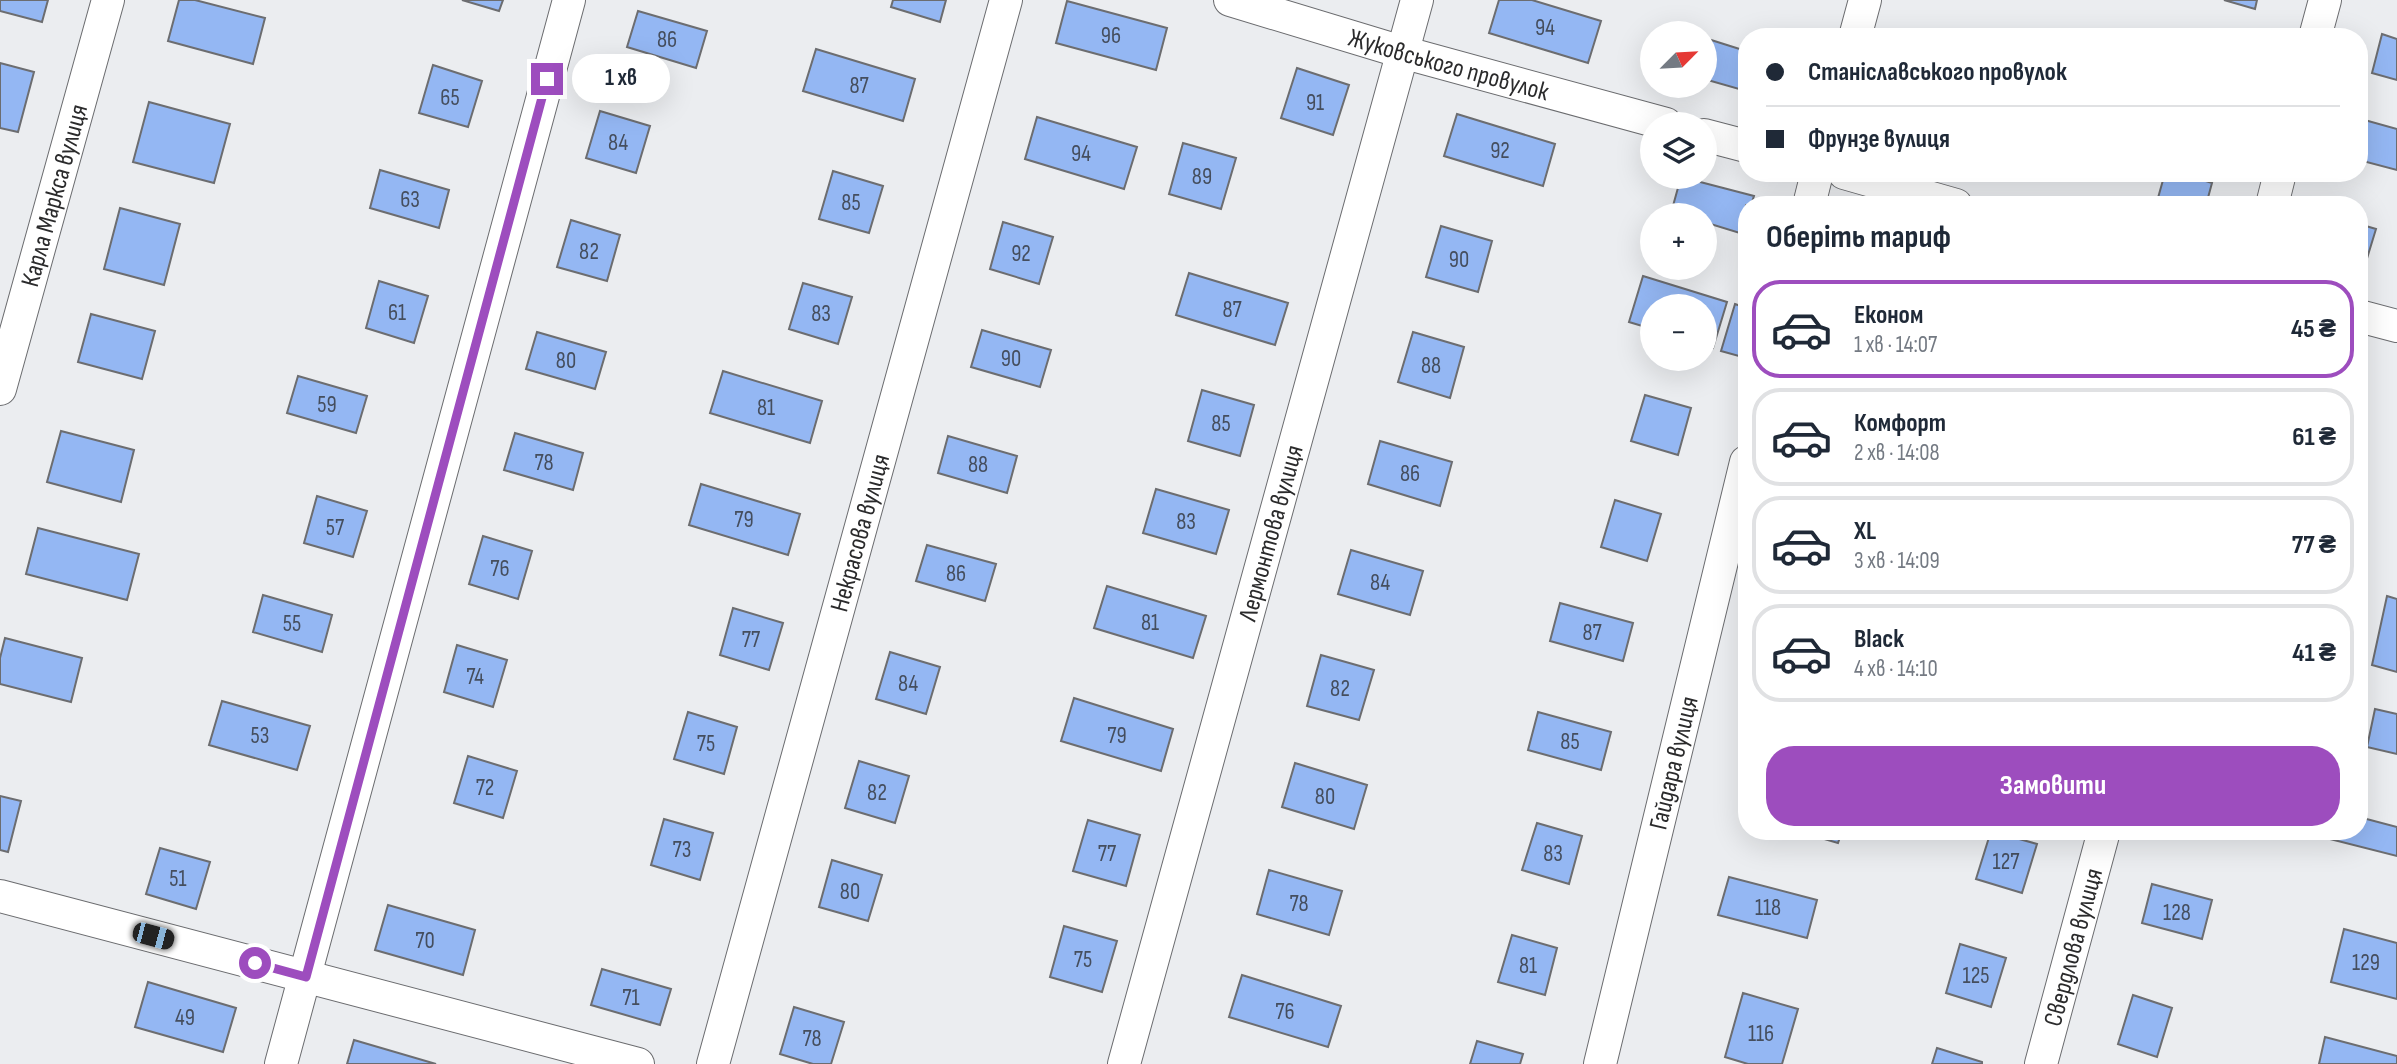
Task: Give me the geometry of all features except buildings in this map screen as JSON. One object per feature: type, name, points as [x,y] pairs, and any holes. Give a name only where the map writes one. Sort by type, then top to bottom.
[{"type":"street","name":"Карла Маркса вулиця","points":[[0,389],[108,0]]},
{"type":"street","points":[[281,1064],[569,0]]},
{"type":"street","name":"Некрасова вулиця","points":[[712,1064],[1006,0]]},
{"type":"street","name":"Жуковського провулок","points":[[1230,0],[1402,52],[1640,117]]},
{"type":"street","name":"Лермонтова вулиця","points":[[1124,1064],[1417,0]]},
{"type":"street","points":[[1857,28],[1865,0]]},
{"type":"street","points":[[2317,28],[2325,0]]},
{"type":"street","points":[[1717,138],[1738,144]]},
{"type":"street","points":[[1875,182],[1924,196]]},
{"type":"street","points":[[2368,318],[2397,326]]},
{"type":"street","name":"Гайдара вулиця","points":[[1600,1064],[1738,495]]},
{"type":"street","name":"Свердлова вулиця","points":[[2041,1064],[2102,840]]},
{"type":"street","points":[[0,896],[638,1064]]},
{"type":"route","points":[[255,963],[306,977],[547,79]]}]
